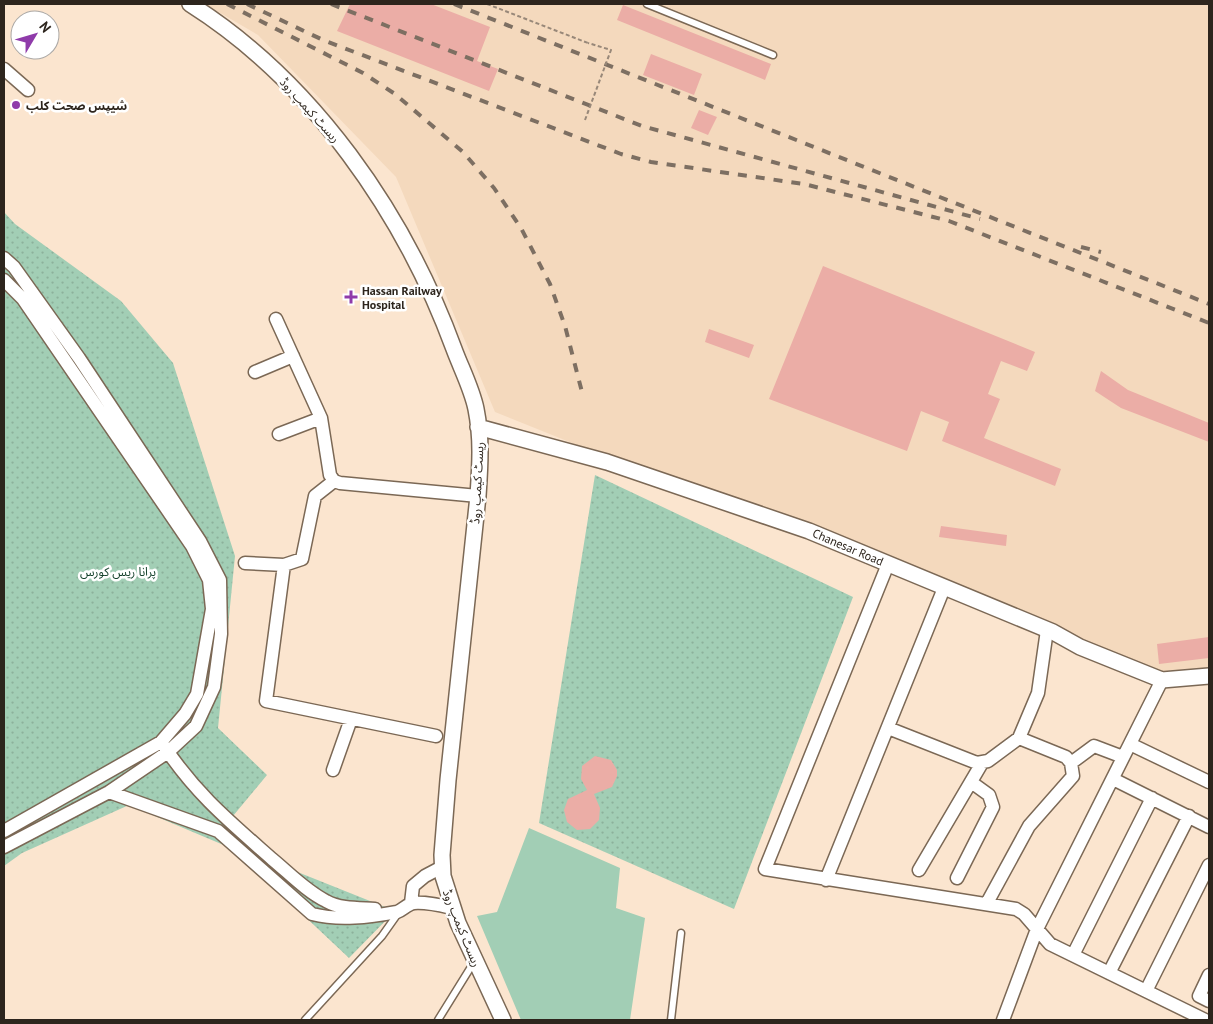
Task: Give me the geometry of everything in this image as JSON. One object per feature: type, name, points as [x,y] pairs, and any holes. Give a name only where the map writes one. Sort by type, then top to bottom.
[{"type":"street","name":"ریسٹ کیمپ روڈ","points":[[190,4],[225,26],[289,85],[371,182],[411,251],[441,314],[476,407],[481,449],[478,496],[448,780],[442,867],[446,890],[452,908],[503,1020]]},
{"type":"street","points":[[4,69],[28,90]]},
{"type":"street","points":[[4,258],[14,267],[79,358],[200,541],[220,580],[221,634],[214,687],[196,726],[164,747],[4,831]]},
{"type":"street","points":[[4,280],[23,299],[192,546],[209,580],[212,609],[197,694],[164,747],[110,792],[4,847]]},
{"type":"street","points":[[276,319],[321,418],[330,475],[334,480],[340,483],[478,496]]},
{"type":"street","points":[[255,372],[293,356]]},
{"type":"street","points":[[279,434],[321,418]]},
{"type":"street","name":"Chanesar Road","points":[[478,427],[607,462],[809,530],[1047,630],[1080,647],[1162,680],[1209,676]]},
{"type":"street","points":[[245,563],[284,565],[302,559],[315,496],[334,480]]},
{"type":"street","points":[[888,564],[765,869],[1016,909],[1038,929],[1050,944],[1205,1020]]},
{"type":"street","points":[[284,565],[266,701],[436,736]]},
{"type":"street","points":[[826,880],[944,588]]},
{"type":"street","points":[[888,728],[982,763],[988,761],[1019,738],[1038,693],[1047,630]]},
{"type":"street","points":[[1003,1020],[1038,929],[1162,680]]},
{"type":"street","points":[[333,770],[351,719]]},
{"type":"street","points":[[987,903],[1029,826],[1073,776],[1070,763],[1060,754],[1019,738]]},
{"type":"street","points":[[1130,744],[1209,780]]},
{"type":"street","points":[[1070,763],[1094,746],[1123,758]]},
{"type":"street","points":[[164,747],[185,777],[209,803],[301,883],[326,901],[340,906],[400,911]]},
{"type":"street","points":[[920,870],[982,763]]},
{"type":"street","points":[[1113,779],[1209,827]]},
{"type":"street","points":[[957,878],[994,806],[989,795],[971,782]]},
{"type":"street","points":[[110,792],[218,831],[312,914],[349,918],[400,911],[411,903],[430,903],[452,908]]},
{"type":"street","points":[[1074,955],[1152,798]]},
{"type":"street","points":[[1109,973],[1189,816]]},
{"type":"street","points":[[1146,991],[1209,865]]},
{"type":"street","points":[[411,903],[413,886],[424,876],[442,867]]},
{"type":"street","points":[[1209,975],[1199,996],[1209,1001]]},
{"type":"lane","points":[[647,4],[773,55]]},
{"type":"lane","points":[[304,1020],[382,936],[400,911]]},
{"type":"lane","points":[[670,1020],[681,933]]},
{"type":"lane","points":[[438,1020],[475,960]]},
{"type":"path","points":[[487,4],[611,50],[585,120]]},
{"type":"shaded area","points":[[205,4],[1209,4],[1209,676],[1162,680],[495,412],[396,177],[258,35]]},
{"type":"green space","name":"پرانا ریس کورس","points":[[4,212],[15,224],[121,301],[173,363],[235,556],[218,728],[267,775],[233,816],[295,871],[395,911],[349,958],[233,849],[129,805],[22,853],[4,866]]},
{"type":"green space","points":[[595,475],[853,597],[734,909],[539,823]]},
{"type":"green space","points":[[529,828],[620,868],[616,908],[645,918],[630,1020],[521,1020],[477,916],[497,912]]},
{"type":"building","points":[[350,4],[431,4],[490,27],[477,61],[498,69],[489,91],[337,31]]},
{"type":"building","points":[[623,5],[771,64],[765,80],[617,20]]},
{"type":"building","points":[[651,54],[702,74],[694,95],[643,75]]},
{"type":"building","points":[[699,110],[717,117],[708,135],[691,128]]},
{"type":"building","points":[[823,266],[1035,352],[1027,371],[1001,361],[988,394],[1000,399],[984,438],[1061,469],[1055,486],[942,441],[949,422],[921,411],[907,451],[769,399]]},
{"type":"building","points":[[709,329],[754,345],[749,358],[705,342]]},
{"type":"building","points":[[1101,371],[1128,390],[1209,423],[1209,442],[1121,408],[1095,391]]},
{"type":"building","points":[[941,526],[1007,535],[1006,546],[939,537]]},
{"type":"building","points":[[1209,637],[1209,658],[1159,664],[1157,644]]},
{"type":"building","points":[[595,756],[611,760],[617,770],[617,776],[612,787],[594,794],[600,808],[599,820],[590,829],[577,830],[567,822],[564,810],[568,799],[587,790],[581,779],[582,766]]},
{"type":"railway","points":[[227,4],[363,73],[395,94],[463,152],[494,188],[521,228],[550,284],[565,326],[583,396]]},
{"type":"railway","points":[[247,4],[323,40],[621,154],[651,162],[804,184],[949,221],[1209,323]]},
{"type":"railway","points":[[331,4],[642,126],[980,219]]},
{"type":"railway","points":[[454,4],[1209,304]]},
{"type":"railway","points":[[1081,247],[1101,252]]},
{"type":"place","name":"شیپس صحت کلب","points":[[16,105]]},
{"type":"place","name":"Hassan Railway Hospital","points":[[351,297]]}]
